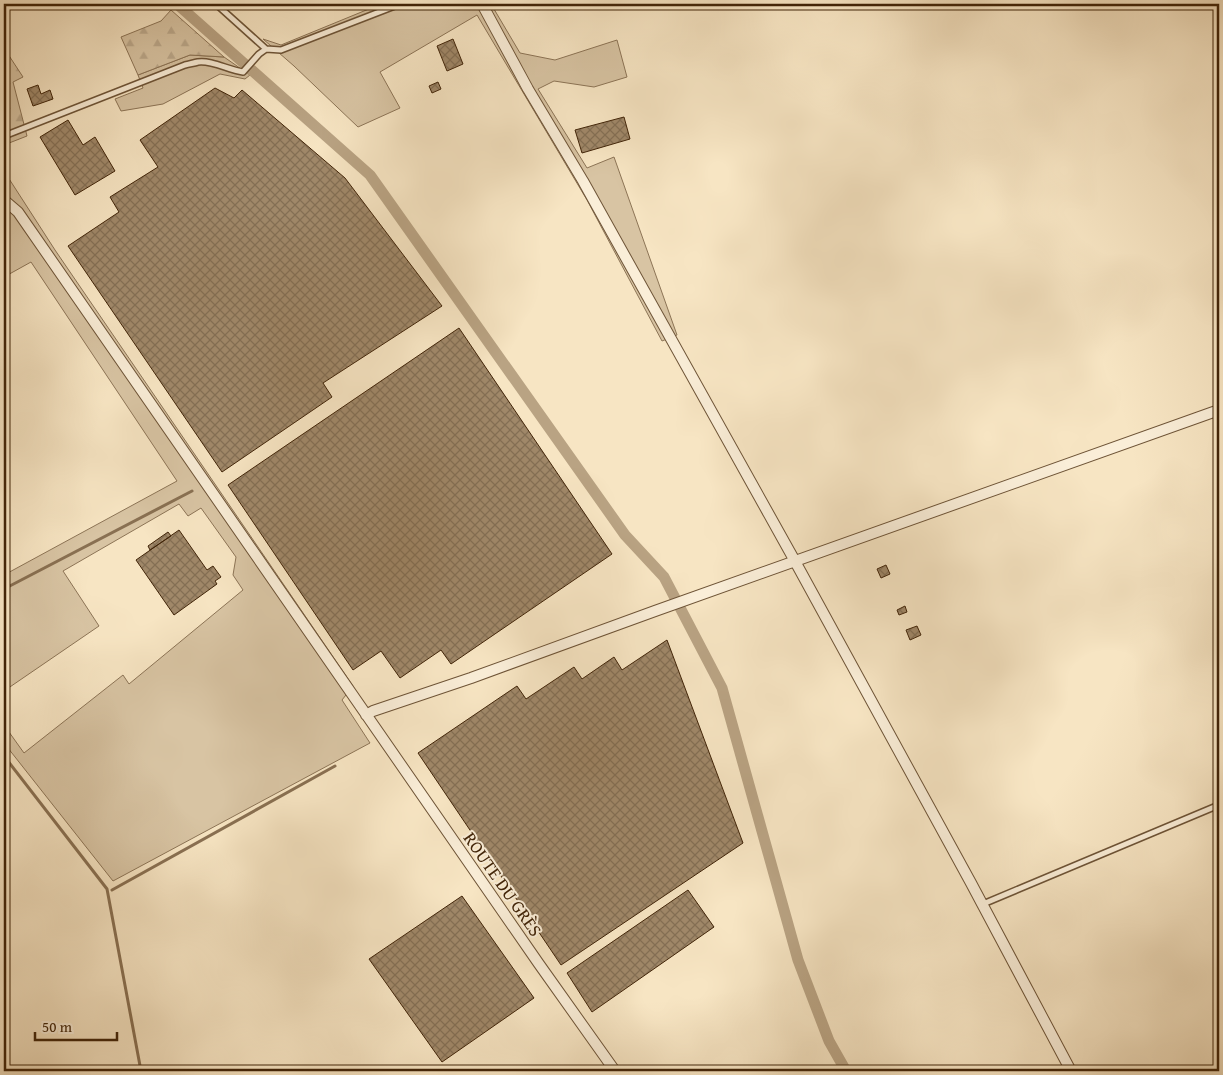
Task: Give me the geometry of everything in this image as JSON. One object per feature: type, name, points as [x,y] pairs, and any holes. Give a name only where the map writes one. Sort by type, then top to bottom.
[{"type":"street","points":[[482,4],[528,90],[583,180],[795,562],[1071,1071]]},
{"type":"street","name":"ROUTE DU GRÈS","points":[[4,200],[18,212],[615,1071]]},
{"type":"street","points":[[366,715],[1219,410]]},
{"type":"lane","points":[[216,4],[266,49],[281,50],[400,4]]},
{"type":"lane","points":[[4,136],[185,65],[199,62],[243,72],[266,49]]},
{"type":"lane","points":[[982,904],[1219,805]]},
{"type":"green space","points":[[381,4],[491,4],[520,53],[555,60],[617,40],[627,77],[594,87],[554,81],[538,89],[587,168],[614,157],[677,335],[662,341],[587,200],[477,15],[380,72],[400,108],[358,127],[263,39],[281,45]]},
{"type":"green space","points":[[171,10],[224,57],[190,55],[138,75],[121,37],[161,21]]},
{"type":"green space","points":[[4,48],[23,77],[13,82],[27,136],[4,145]]},
{"type":"green space","points":[[190,55],[224,57],[250,75],[245,79],[220,74],[163,104],[121,111],[115,99],[143,88],[138,75]]},
{"type":"green space","points":[[4,171],[55,250],[353,686],[342,700],[370,743],[113,881],[4,743],[4,725],[24,753],[123,675],[129,684],[243,590],[233,575],[236,557],[201,508],[188,516],[179,504],[63,571],[99,626],[4,691],[4,575],[177,481],[31,262],[4,277]]},
{"type":"building","points":[[453,39],[463,64],[447,71],[437,46]]},
{"type":"building","points":[[438,82],[441,89],[432,93],[429,86]]},
{"type":"building","points":[[38,85],[41,94],[50,90],[53,99],[33,106],[27,89]]},
{"type":"building","points":[[215,88],[234,98],[242,90],[345,178],[442,306],[323,383],[332,397],[222,472],[68,246],[119,212],[110,197],[158,167],[140,140]]},
{"type":"building","points":[[624,117],[630,139],[582,153],[575,130]]},
{"type":"building","points":[[68,120],[83,145],[95,137],[115,171],[75,195],[40,137]]},
{"type":"building","points":[[459,328],[612,554],[451,664],[441,650],[400,678],[381,651],[353,670],[228,485]]},
{"type":"building","points":[[179,530],[207,570],[213,566],[221,577],[215,581],[217,584],[174,615],[136,560]]},
{"type":"building","points":[[168,532],[171,536],[150,550],[148,546]]},
{"type":"building","points":[[886,565],[890,574],[881,578],[877,569]]},
{"type":"building","points":[[905,606],[907,612],[899,615],[897,610]]},
{"type":"building","points":[[917,626],[921,635],[910,640],[906,630]]},
{"type":"building","points":[[667,640],[743,843],[561,965],[418,753],[517,686],[526,699],[574,667],[582,679],[614,657],[622,670]]},
{"type":"building","points":[[688,890],[714,927],[592,1012],[567,973]]},
{"type":"building","points":[[462,896],[534,998],[442,1062],[369,959]]},
{"type":"waterway","points":[[177,4],[370,175],[625,535],[664,577],[722,688],[798,960],[829,1041],[846,1071]]},
{"type":"waterway","points":[[4,589],[192,491]]},
{"type":"waterway","points":[[4,756],[107,889],[141,1071]]},
{"type":"waterway","points":[[112,890],[335,766]]}]
